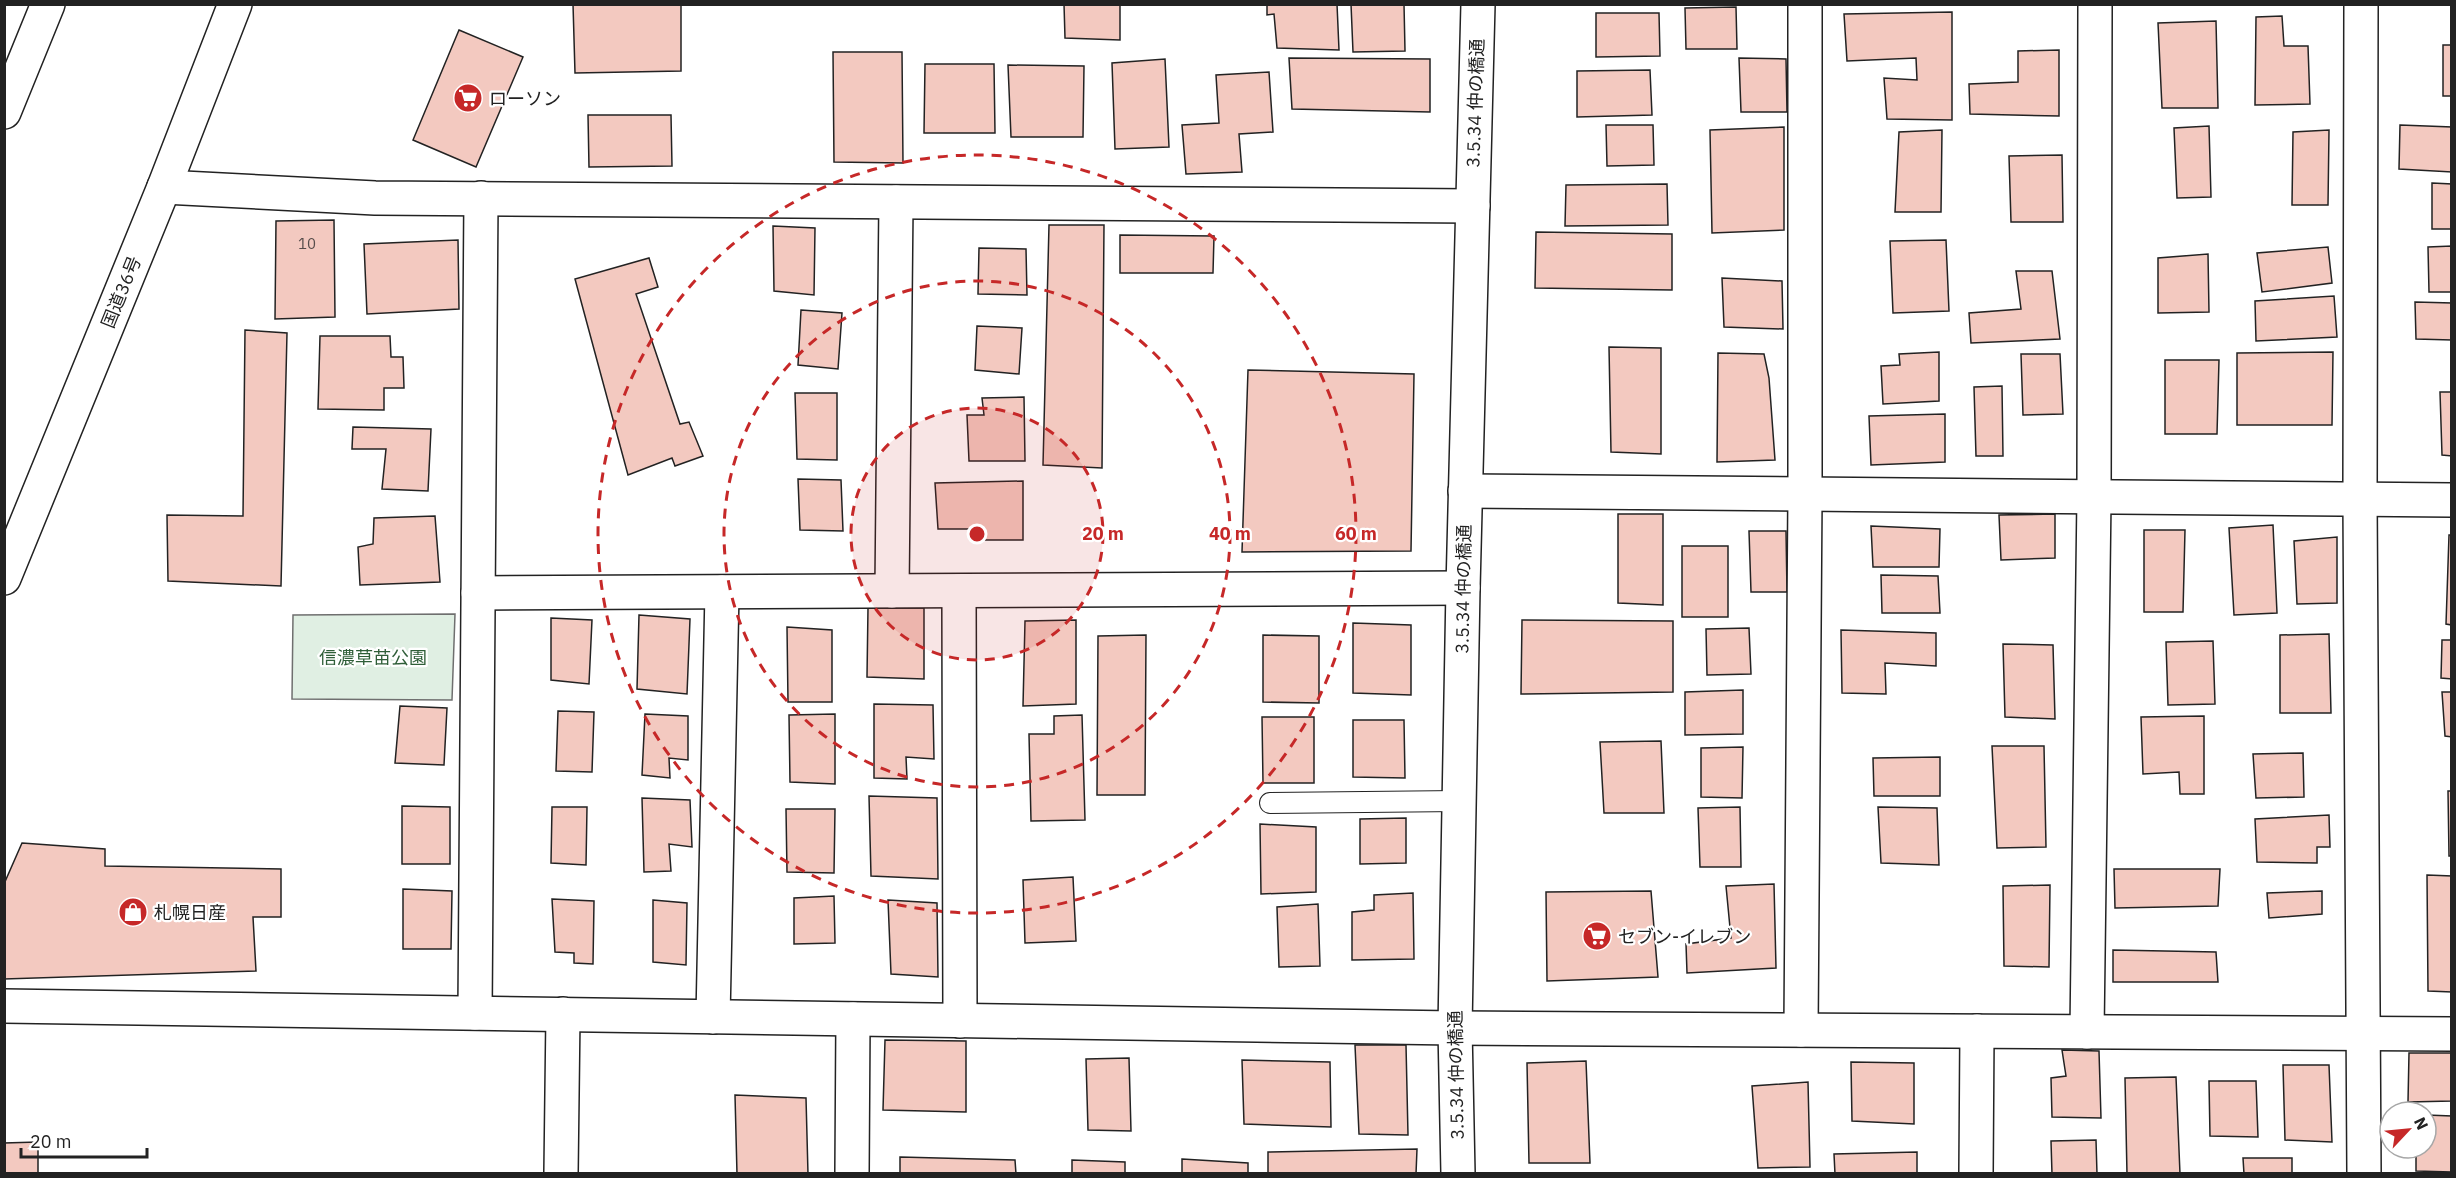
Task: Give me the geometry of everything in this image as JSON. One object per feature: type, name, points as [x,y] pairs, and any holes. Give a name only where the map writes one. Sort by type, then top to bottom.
[{"type":"main road","points":[[4,112],[48,4]]},
{"type":"main road","name":"国道36号","points":[[4,578],[164,187],[235,4]]},
{"type":"main road","name":"3.5.34 仲の橋通","points":[[1458,1173],[1455,1028],[1465,491],[1478,4]]},
{"type":"main road","points":[[1801,1030],[1805,494],[1805,4]]},
{"type":"main road","points":[[2087,1032],[2094,497],[2095,4]]},
{"type":"main road","points":[[2361,4],[2360,499],[2364,1173]]},
{"type":"main road","points":[[164,187],[375,198],[1473,206]]},
{"type":"main road","points":[[475,1013],[481,198]]},
{"type":"main road","points":[[892,591],[896,202]]},
{"type":"main road","points":[[1465,491],[2451,500]]},
{"type":"main road","points":[[478,593],[1463,588]]},
{"type":"main road","points":[[959,591],[960,1021]]},
{"type":"main road","points":[[714,1017],[722,592]]},
{"type":"main road","points":[[4,1006],[1455,1028],[2451,1034]]},
{"type":"main road","points":[[561,1173],[562,1014]]},
{"type":"main road","points":[[852,1173],[853,1019]]},
{"type":"main road","points":[[1976,1173],[1977,1031]]},
{"type":"lane","points":[[1270,803],[1459,801]]},
{"type":"green space","name":"信濃草苗公園","points":[[455,614],[452,700],[292,699],[293,615]]},
{"type":"building","points":[[573,4],[681,4],[681,71],[575,73]]},
{"type":"building","points":[[1064,4],[1120,4],[1120,40],[1065,38]]},
{"type":"building","points":[[1267,4],[1337,4],[1339,50],[1277,48],[1274,14],[1267,15]]},
{"type":"building","points":[[1351,4],[1404,4],[1405,51],[1353,52]]},
{"type":"building","points":[[1736,7],[1737,49],[1686,49],[1685,8]]},
{"type":"building","points":[[1952,12],[1952,120],[1887,119],[1884,78],[1917,80],[1916,58],[1847,61],[1844,14]]},
{"type":"building","points":[[1596,13],[1659,13],[1660,56],[1596,57]]},
{"type":"building","points":[[2282,16],[2284,46],[2308,46],[2310,104],[2255,105],[2256,17]]},
{"type":"building","points":[[2216,21],[2218,108],[2162,108],[2158,23]]},
{"type":"building","name":"ローソン","points":[[459,30],[523,57],[476,167],[413,140]]},
{"type":"building","points":[[2443,45],[2452,45],[2452,96],[2443,96]]},
{"type":"building","points":[[2059,50],[2059,116],[1970,114],[1969,84],[2018,82],[2018,51]]},
{"type":"building","points":[[833,52],[902,52],[903,163],[834,162]]},
{"type":"building","points":[[1289,58],[1430,59],[1430,112],[1292,109]]},
{"type":"building","points":[[1739,58],[1786,59],[1787,112],[1741,112]]},
{"type":"building","points":[[1165,59],[1169,147],[1115,149],[1112,63]]},
{"type":"building","points":[[925,64],[994,64],[995,133],[924,133]]},
{"type":"building","points":[[1008,65],[1084,66],[1083,137],[1011,137]]},
{"type":"building","points":[[1650,70],[1652,115],[1577,117],[1577,71]]},
{"type":"building","points":[[1269,72],[1273,132],[1239,134],[1242,172],[1186,174],[1182,125],[1219,123],[1216,75]]},
{"type":"building","points":[[588,115],[671,115],[672,166],[589,167]]},
{"type":"building","points":[[1606,125],[1653,125],[1654,165],[1607,166]]},
{"type":"building","points":[[2400,125],[2452,127],[2452,172],[2399,169]]},
{"type":"building","points":[[2209,126],[2211,197],[2177,198],[2174,128]]},
{"type":"building","points":[[1784,127],[1784,230],[1712,233],[1710,130]]},
{"type":"building","points":[[1942,130],[1941,212],[1895,212],[1899,132]]},
{"type":"building","points":[[2329,130],[2328,205],[2292,205],[2293,132]]},
{"type":"building","points":[[2062,155],[2063,222],[2011,222],[2009,156]]},
{"type":"building","points":[[2432,183],[2452,184],[2452,229],[2432,229]]},
{"type":"building","points":[[1667,184],[1668,225],[1565,226],[1566,185]]},
{"type":"building","points":[[334,220],[335,317],[275,319],[276,221]]},
{"type":"building","points":[[1049,225],[1104,225],[1102,468],[1043,465]]},
{"type":"building","points":[[773,226],[815,228],[814,295],[774,291]]},
{"type":"building","points":[[1536,232],[1672,234],[1672,290],[1535,288]]},
{"type":"building","points":[[1120,235],[1214,236],[1213,273],[1120,273]]},
{"type":"building","points":[[458,240],[459,309],[367,314],[364,244]]},
{"type":"building","points":[[1946,240],[1949,311],[1893,313],[1890,241]]},
{"type":"building","points":[[2452,246],[2452,292],[2429,292],[2428,247]]},
{"type":"building","points":[[2328,247],[2332,283],[2262,292],[2257,253]]},
{"type":"building","points":[[979,248],[1026,249],[1027,295],[978,294]]},
{"type":"building","points":[[2208,254],[2209,312],[2158,313],[2158,258]]},
{"type":"building","points":[[649,258],[658,287],[636,294],[680,424],[689,422],[703,456],[675,466],[672,458],[628,475],[575,279]]},
{"type":"building","points":[[2016,271],[2052,271],[2060,339],[1971,343],[1969,313],[2021,309]]},
{"type":"building","points":[[1722,278],[1782,281],[1783,329],[1724,327]]},
{"type":"building","points":[[2334,296],[2337,337],[2256,341],[2255,301]]},
{"type":"building","points":[[2415,302],[2452,303],[2452,340],[2416,339]]},
{"type":"building","points":[[801,310],[842,313],[838,369],[798,365]]},
{"type":"building","points":[[977,326],[1022,328],[1019,374],[975,370]]},
{"type":"building","points":[[245,330],[287,333],[281,586],[168,581],[167,515],[243,516]]},
{"type":"building","points":[[320,336],[390,336],[391,357],[403,357],[404,388],[384,388],[384,410],[318,409]]},
{"type":"building","points":[[1609,347],[1661,348],[1661,454],[1611,452]]},
{"type":"building","points":[[1939,352],[1939,401],[1883,404],[1881,366],[1900,365],[1899,354]]},
{"type":"building","points":[[2333,352],[2332,425],[2237,425],[2237,353]]},
{"type":"building","points":[[1718,353],[1764,354],[1769,378],[1775,460],[1717,462]]},
{"type":"building","points":[[2021,354],[2060,354],[2063,414],[2023,415]]},
{"type":"building","points":[[2165,360],[2219,360],[2217,434],[2165,434]]},
{"type":"building","points":[[1248,370],[1414,374],[1411,551],[1242,552]]},
{"type":"building","points":[[2002,386],[2003,456],[1976,456],[1974,387]]},
{"type":"building","points":[[2440,392],[2452,392],[2452,456],[2442,455]]},
{"type":"building","points":[[795,393],[837,393],[837,460],[797,459]]},
{"type":"building","points":[[1024,397],[1025,461],[969,461],[967,415],[984,415],[982,398]]},
{"type":"building","points":[[1945,414],[1945,462],[1871,465],[1869,416]]},
{"type":"building","points":[[353,427],[431,429],[428,491],[382,489],[386,449],[352,449]]},
{"type":"building","points":[[798,479],[841,480],[843,531],[800,530]]},
{"type":"building","points":[[1023,481],[1023,540],[972,540],[972,529],[938,529],[935,483]]},
{"type":"building","points":[[1618,514],[1663,514],[1663,605],[1618,603]]},
{"type":"building","points":[[2055,514],[2055,558],[2001,560],[1999,515]]},
{"type":"building","points":[[435,516],[440,582],[360,585],[358,547],[373,544],[374,518]]},
{"type":"building","points":[[2273,525],[2277,613],[2234,615],[2229,528]]},
{"type":"building","points":[[1871,526],[1940,529],[1939,567],[1873,567]]},
{"type":"building","points":[[2144,530],[2185,530],[2183,612],[2144,612]]},
{"type":"building","points":[[1749,531],[1786,531],[1787,592],[1751,592]]},
{"type":"building","points":[[2449,535],[2452,535],[2452,625],[2446,624]]},
{"type":"building","points":[[2337,537],[2337,603],[2297,604],[2294,541]]},
{"type":"building","points":[[1682,546],[1728,546],[1728,617],[1682,617]]},
{"type":"building","points":[[1881,575],[1938,576],[1940,613],[1882,613]]},
{"type":"building","points":[[868,608],[924,608],[924,679],[867,677]]},
{"type":"building","points":[[639,615],[690,619],[687,694],[637,689]]},
{"type":"building","points":[[551,618],[592,620],[589,684],[551,680]]},
{"type":"building","points":[[1076,620],[1076,704],[1023,706],[1025,621]]},
{"type":"building","points":[[1522,620],[1673,621],[1673,692],[1521,694]]},
{"type":"building","points":[[1353,623],[1411,625],[1411,695],[1353,693]]},
{"type":"building","points":[[787,627],[832,630],[832,702],[788,702]]},
{"type":"building","points":[[1749,628],[1751,674],[1707,675],[1706,629]]},
{"type":"building","points":[[1841,630],[1936,633],[1936,666],[1885,663],[1886,694],[1842,693]]},
{"type":"building","points":[[2329,634],[2331,713],[2280,713],[2280,635]]},
{"type":"building","points":[[1146,635],[1145,795],[1097,795],[1098,636]]},
{"type":"building","points":[[1263,635],[1319,636],[1319,703],[1263,702]]},
{"type":"building","points":[[2442,640],[2452,640],[2452,679],[2441,678]]},
{"type":"building","points":[[2213,641],[2215,704],[2168,705],[2166,642]]},
{"type":"building","points":[[2003,644],[2053,645],[2055,719],[2005,717]]},
{"type":"building","points":[[1743,690],[1743,734],[1685,735],[1685,692]]},
{"type":"building","points":[[2442,692],[2452,692],[2452,737],[2445,736]]},
{"type":"building","points":[[874,704],[933,705],[934,759],[906,757],[907,779],[874,778]]},
{"type":"building","points":[[400,706],[447,708],[444,765],[395,763]]},
{"type":"building","points":[[558,711],[594,712],[592,772],[556,771]]},
{"type":"building","points":[[645,714],[688,716],[688,760],[669,758],[670,778],[642,775]]},
{"type":"building","points":[[835,714],[835,784],[790,782],[789,715]]},
{"type":"building","points":[[1082,715],[1085,820],[1031,821],[1029,734],[1054,734],[1054,716]]},
{"type":"building","points":[[2204,716],[2204,794],[2180,794],[2179,772],[2143,774],[2141,717]]},
{"type":"building","points":[[1262,717],[1314,717],[1314,783],[1263,783]]},
{"type":"building","points":[[1353,720],[1404,720],[1405,778],[1353,777]]},
{"type":"building","points":[[1661,741],[1664,813],[1604,813],[1600,742]]},
{"type":"building","points":[[1992,746],[2044,746],[2046,847],[1997,848]]},
{"type":"building","points":[[1743,747],[1742,798],[1701,797],[1701,748]]},
{"type":"building","points":[[2303,753],[2304,797],[2256,798],[2253,754]]},
{"type":"building","points":[[1940,757],[1940,796],[1874,796],[1873,758]]},
{"type":"building","points":[[2448,791],[2452,791],[2452,856],[2449,856]]},
{"type":"building","points":[[869,796],[937,798],[938,879],[871,876]]},
{"type":"building","points":[[642,798],[690,800],[692,847],[669,844],[671,871],[644,872]]},
{"type":"building","points":[[402,806],[450,807],[450,864],[402,864]]},
{"type":"building","points":[[552,807],[587,807],[586,865],[551,863]]},
{"type":"building","points":[[1740,807],[1741,867],[1700,867],[1698,808]]},
{"type":"building","points":[[1878,807],[1937,808],[1939,865],[1881,863]]},
{"type":"building","points":[[786,809],[835,809],[834,873],[787,872]]},
{"type":"building","points":[[2329,815],[2330,847],[2317,847],[2317,863],[2257,862],[2255,819]]},
{"type":"building","points":[[1406,818],[1406,863],[1360,864],[1360,819]]},
{"type":"building","points":[[1260,824],[1316,827],[1316,892],[1261,894]]},
{"type":"building","points":[[22,843],[105,849],[105,866],[281,869],[281,917],[253,917],[256,971],[4,979],[4,884]]},
{"type":"building","points":[[2114,869],[2220,869],[2218,906],[2115,908]]},
{"type":"building","points":[[2427,875],[2452,876],[2452,992],[2428,991]]},
{"type":"building","points":[[1073,877],[1076,941],[1025,943],[1023,880]]},
{"type":"building","points":[[1774,884],[1776,968],[1687,973],[1686,944],[1731,938],[1726,886]]},
{"type":"building","points":[[2050,885],[2049,967],[2004,966],[2003,886]]},
{"type":"building","points":[[403,889],[452,891],[451,949],[403,949]]},
{"type":"building","points":[[1651,891],[1658,977],[1547,981],[1546,892]]},
{"type":"building","points":[[2322,891],[2322,914],[2269,918],[2267,893]]},
{"type":"building","points":[[1413,893],[1414,959],[1352,960],[1352,912],[1374,910],[1374,895]]},
{"type":"building","points":[[834,896],[835,943],[794,944],[794,898]]},
{"type":"building","points":[[552,899],[594,901],[593,964],[574,963],[574,953],[555,952]]},
{"type":"building","points":[[653,900],[687,903],[686,965],[653,962]]},
{"type":"building","points":[[888,900],[937,903],[938,977],[891,974]]},
{"type":"building","points":[[1318,904],[1320,966],[1279,967],[1277,907]]},
{"type":"building","points":[[2113,950],[2216,952],[2218,982],[2113,982]]},
{"type":"building","points":[[885,1040],[966,1041],[966,1112],[883,1110]]},
{"type":"building","points":[[1355,1045],[1406,1045],[1408,1135],[1359,1134]]},
{"type":"building","points":[[2062,1050],[2099,1051],[2101,1118],[2052,1117],[2051,1078],[2066,1076]]},
{"type":"building","points":[[2409,1053],[2452,1053],[2452,1101],[2408,1100]]},
{"type":"building","points":[[1129,1058],[1131,1131],[1088,1130],[1086,1059]]},
{"type":"building","points":[[1242,1060],[1330,1062],[1331,1127],[1244,1124]]},
{"type":"building","points":[[1586,1061],[1590,1163],[1529,1163],[1527,1063]]},
{"type":"building","points":[[1851,1062],[1914,1063],[1914,1124],[1852,1121]]},
{"type":"building","points":[[2283,1065],[2329,1065],[2332,1142],[2285,1140]]},
{"type":"building","points":[[2176,1077],[2180,1174],[2127,1174],[2125,1078]]},
{"type":"building","points":[[2209,1081],[2256,1081],[2258,1137],[2210,1136]]},
{"type":"building","points":[[1808,1082],[1810,1167],[1758,1168],[1752,1086]]},
{"type":"building","points":[[735,1095],[806,1098],[808,1174],[737,1174]]},
{"type":"building","points":[[2438,1115],[2452,1116],[2452,1172],[2416,1171],[2416,1160],[2438,1160]]},
{"type":"building","points":[[2096,1140],[2097,1174],[2052,1174],[2051,1141]]},
{"type":"building","points":[[38,1142],[38,1174],[4,1174],[4,1143]]},
{"type":"building","points":[[1417,1149],[1416,1174],[1268,1174],[1268,1152]]},
{"type":"building","points":[[1917,1152],[1917,1174],[1835,1174],[1834,1154]]},
{"type":"building","points":[[900,1157],[1015,1160],[1016,1174],[900,1174]]},
{"type":"building","points":[[2243,1158],[2292,1158],[2292,1174],[2244,1174]]},
{"type":"building","points":[[1182,1159],[1248,1163],[1248,1174],[1182,1174]]},
{"type":"building","points":[[1072,1160],[1125,1162],[1125,1174],[1072,1174]]},
{"type":"place","name":"ローソン","points":[[468,98]]},
{"type":"place","name":"札幌日産","points":[[133,912]]},
{"type":"place","name":"セブン-イレブン","points":[[1597,936]]}]
